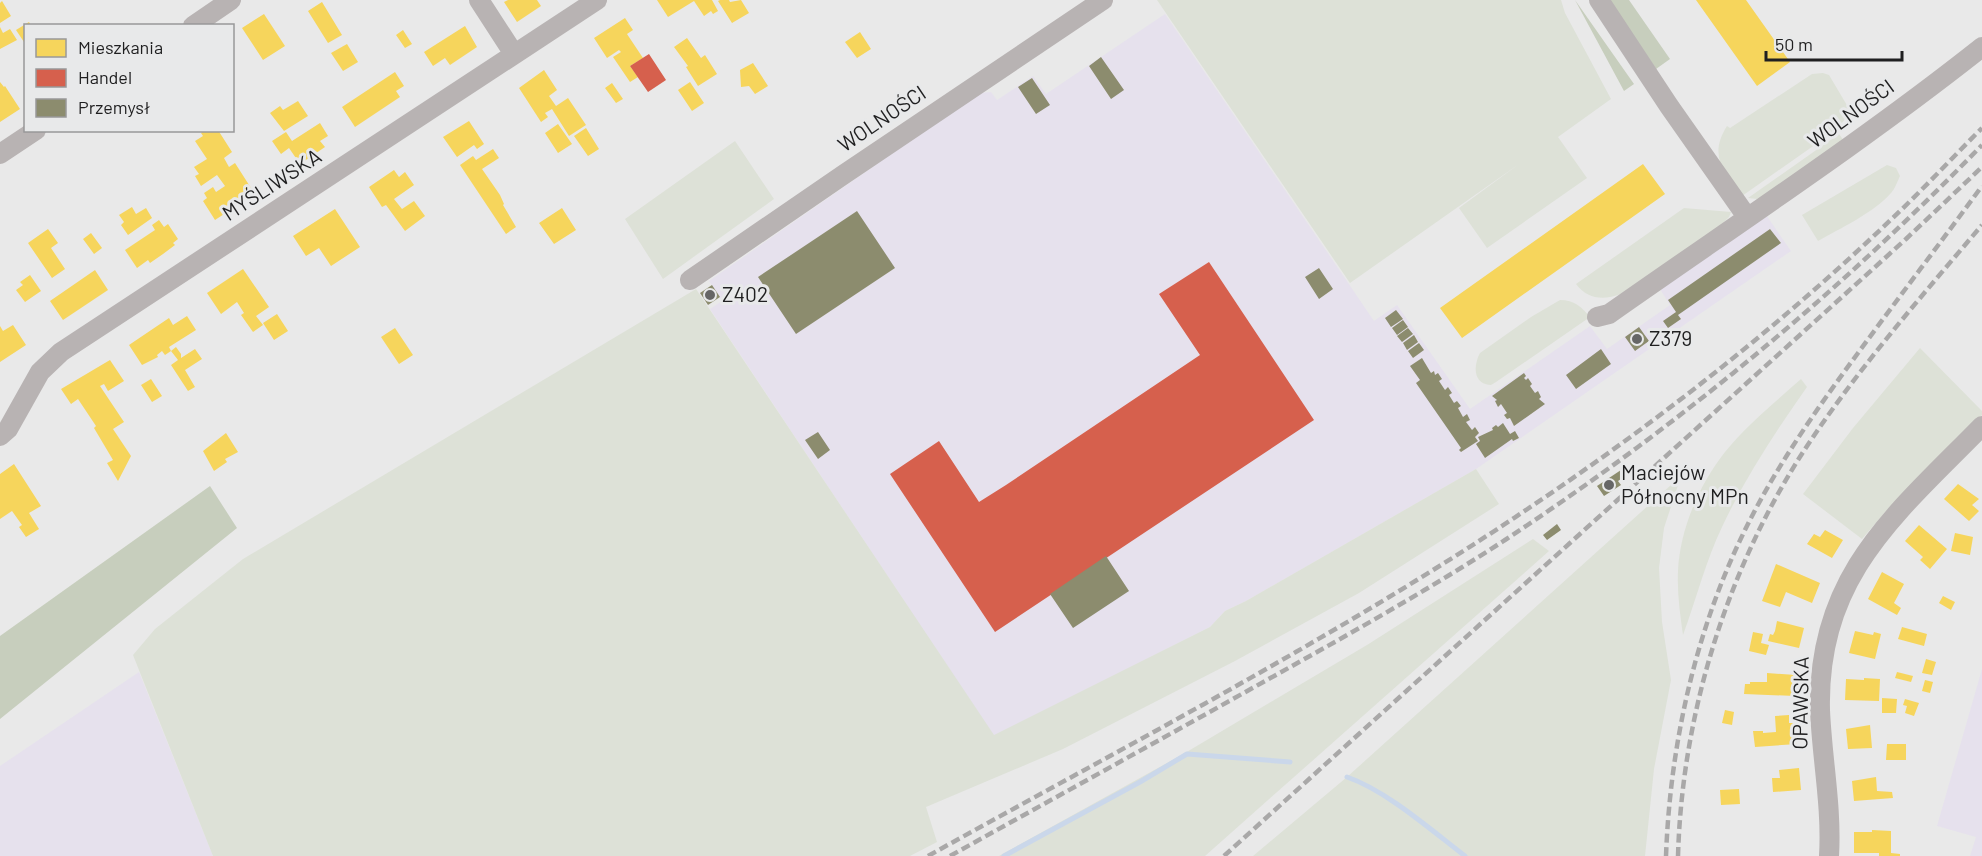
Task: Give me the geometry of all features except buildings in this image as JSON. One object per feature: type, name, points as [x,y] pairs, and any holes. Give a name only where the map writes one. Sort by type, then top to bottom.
[{"type":"street","points":[[196,24],[231,0]]},
{"type":"street","points":[[479,0],[514,54]]},
{"type":"street","name":"MYŚLIWSKA","points":[[0,436],[8,429],[40,372],[61,352],[597,0]]},
{"type":"street","name":"WOLNOŚCI","points":[[690,280],[1103,0]]},
{"type":"street","points":[[1599,0],[1669,106],[1747,217]]},
{"type":"street","name":"WOLNOŚCI","points":[[1597,317],[1609,314],[1870,130],[1982,47]]},
{"type":"street","points":[[0,154],[33,132]]},
{"type":"street","name":"OPAWSKA","points":[[1829,856],[1830,830],[1820,690],[1825,650],[1833,619],[1852,573],[1870,544],[1908,501],[1982,426]]},
{"type":"shaded area","points":[[1157,0],[1561,0],[1565,13],[1611,99],[1558,137],[1587,178],[1487,248],[1459,208],[1519,164],[1350,283]]},
{"type":"shaded area","points":[[1165,14],[1374,321],[1397,305],[1470,409],[1590,326],[1607,349],[1670,305],[1658,286],[1764,212],[1791,251],[1476,469],[1225,611],[1210,627],[994,736],[710,309],[722,301],[709,281],[979,93],[991,92],[997,100],[1033,76],[1046,94]]},
{"type":"shaded area","points":[[1812,74],[1829,75],[1851,112],[1836,130],[1742,196],[1724,171],[1719,155],[1721,137],[1727,126],[1730,128]]},
{"type":"shaded area","points":[[1839,134],[1844,141],[1763,197],[1748,198]]},
{"type":"shaded area","points":[[735,141],[774,199],[663,279],[625,219]]},
{"type":"shaded area","points":[[1887,165],[1896,168],[1900,176],[1891,193],[1866,213],[1818,241],[1802,215]]},
{"type":"shaded area","points":[[1684,208],[1731,212],[1720,226],[1621,294],[1602,298],[1591,296],[1576,284]]},
{"type":"shaded area","points":[[696,289],[994,735],[1210,627],[1225,611],[1476,469],[1499,504],[1359,593],[1235,661],[1063,749],[926,807],[937,842],[910,856],[213,856],[133,655],[155,629],[243,559]]},
{"type":"shaded area","points":[[1560,300],[1577,305],[1590,317],[1491,385],[1485,384],[1478,378],[1476,363],[1480,353],[1531,317]]},
{"type":"shaded area","points":[[1920,348],[1982,411],[1982,415],[1886,511],[1862,539],[1803,494],[1853,428]]},
{"type":"shaded area","points":[[1801,379],[1807,387],[1762,455],[1716,540],[1683,635],[1678,571],[1687,524],[1699,493],[1725,452]]},
{"type":"shaded area","points":[[1681,476],[1664,528],[1659,568],[1662,622],[1671,680],[1654,769],[1645,856],[1253,856],[1347,777]]},
{"type":"shaded area","points":[[1533,539],[1549,551],[1205,856],[999,856],[1185,753],[1367,645]]},
{"type":"shaded area","points":[[1982,669],[1982,856],[1970,856],[1976,837],[1937,826]]},
{"type":"shaded area","points":[[139,672],[213,856],[0,856],[0,766]]},
{"type":"green space","points":[[1575,0],[1634,84],[1624,91]]},
{"type":"green space","points":[[1609,0],[1629,0],[1670,59],[1656,69]]},
{"type":"green space","points":[[210,486],[237,528],[0,719],[0,636]]},
{"type":"waterway","points":[[1004,856],[1187,754],[1290,762]]},
{"type":"waterway","points":[[1347,777],[1393,801],[1465,856]]},
{"type":"railway","points":[[928,856],[1310,644],[1459,554],[1581,473],[1676,403],[1813,291],[1900,211],[1982,128]]},
{"type":"railway","points":[[950,856],[1378,617],[1474,560],[1569,496],[1632,451],[1754,356],[1871,254],[1982,145]]},
{"type":"railway","points":[[1224,856],[1906,239],[1982,167]]},
{"type":"railway","points":[[1666,856],[1673,773],[1688,690],[1712,609],[1744,532],[1769,485],[1812,418],[1982,186]]},
{"type":"railway","points":[[1678,856],[1681,803],[1699,696],[1714,644],[1753,543],[1777,495],[1825,420],[1890,335],[1982,225]]},
{"type":"place","name":"Z402","points":[[710,295]]},
{"type":"place","name":"Z379","points":[[1637,339]]},
{"type":"place","name":"Maciejów Północny MPn","points":[[1609,485]]}]
